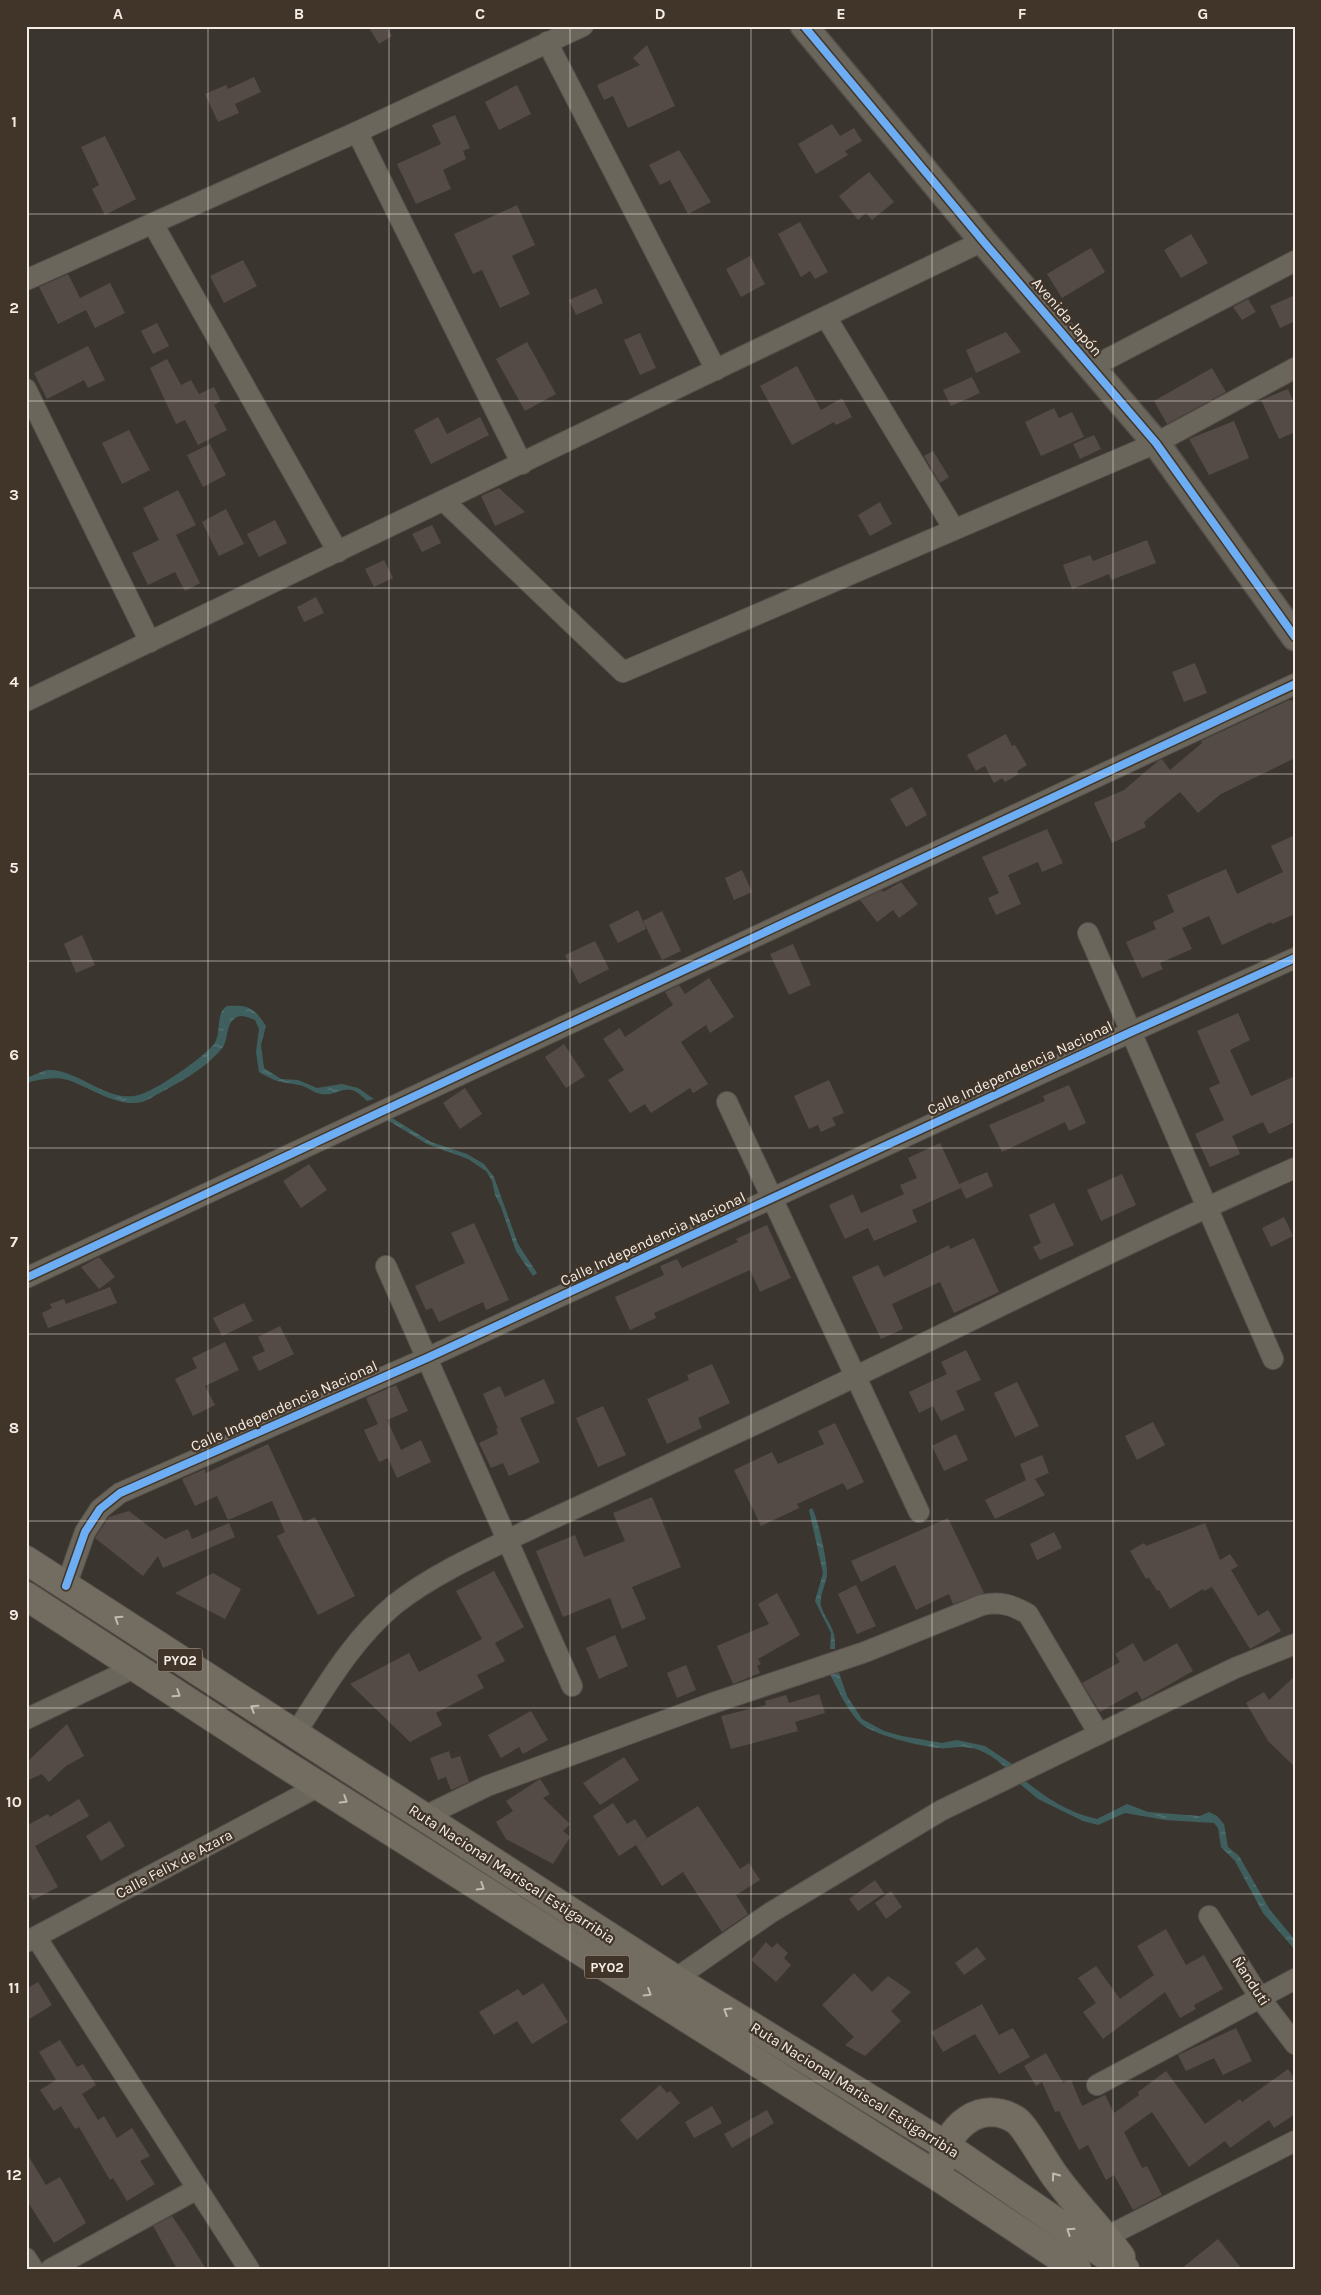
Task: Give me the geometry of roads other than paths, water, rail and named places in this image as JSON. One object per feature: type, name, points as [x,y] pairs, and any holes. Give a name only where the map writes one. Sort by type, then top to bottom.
[{"type":"highway","name":"Ruta Nacional Mariscal Estigarribia","points":[[26,1560],[675,1979],[945,2146],[1125,2269]]},
{"type":"highway","name":"Ruta Nacional Mariscal Estigarribia","points":[[26,1596],[278,1760],[321,1785],[940,2178],[1077,2269]]},
{"type":"highway","points":[[940,2178],[945,2146],[961,2125],[977,2114],[996,2111],[1018,2121],[1058,2180],[1106,2237],[1129,2269]]},
{"type":"street","points":[[26,280],[357,132],[583,26]]},
{"type":"street","name":"Avenida Japón","points":[[804,26],[983,241],[1156,443],[1295,637]]},
{"type":"street","points":[[548,42],[716,370]]},
{"type":"street","points":[[357,132],[522,464]]},
{"type":"street","points":[[153,224],[338,552]]},
{"type":"street","points":[[26,701],[983,241]]},
{"type":"street","points":[[1092,367],[1295,262]]},
{"type":"street","points":[[826,317],[954,529]]},
{"type":"street","points":[[444,501],[623,672],[1156,443],[1295,368]]},
{"type":"street","points":[[26,389],[150,642]]},
{"type":"street","points":[[26,1278],[1295,684]]},
{"type":"street","points":[[1088,933],[1273,1359]]},
{"type":"street","name":"Calle Independencia Nacional","points":[[66,1586],[85,1532],[100,1509],[120,1493],[427,1358],[1295,958]]},
{"type":"street","points":[[727,1102],[919,1512]]},
{"type":"street","points":[[295,1734],[342,1660],[368,1629],[395,1604],[422,1586],[508,1540],[856,1378],[1207,1206],[1295,1168]]},
{"type":"street","points":[[386,1266],[572,1686]]},
{"type":"street","points":[[423,1817],[487,1786],[710,1704],[865,1652],[982,1605],[995,1602],[1006,1604],[1028,1614],[1099,1734]]},
{"type":"street","points":[[675,1979],[770,1913],[942,1810],[1235,1668],[1295,1644]]},
{"type":"street","points":[[26,1719],[136,1667]]},
{"type":"street","name":"Calle Felix de Azara","points":[[31,1940],[321,1785]]},
{"type":"street","name":"Ñanduti","points":[[1209,1916],[1260,1998],[1295,2044]]},
{"type":"street","points":[[31,1940],[249,2269]]},
{"type":"street","points":[[1097,2085],[1295,1979]]},
{"type":"street","points":[[1106,2237],[1295,2141]]},
{"type":"street","points":[[50,2269],[197,2189]]},
{"type":"street","points":[[26,2258],[33,2269]]},
{"type":"water","points":[[227,1006],[241,1006],[251,1009],[262,1020],[266,1026],[261,1045],[264,1068],[281,1079],[298,1080],[317,1088],[342,1084],[358,1088],[374,1099],[367,1101],[360,1094],[348,1089],[321,1094],[302,1086],[274,1080],[259,1072],[256,1052],[259,1029],[255,1020],[242,1016],[233,1020],[223,1047],[208,1063],[180,1082],[141,1102],[131,1103],[109,1098],[68,1080],[58,1078],[26,1083],[26,1078],[48,1070],[71,1075],[118,1095],[130,1096],[150,1091],[191,1064],[214,1044],[218,1034],[221,1013]]},
{"type":"water","points":[[389,1116],[431,1142],[467,1154],[484,1164],[494,1177],[518,1244],[537,1273],[533,1276],[516,1251],[495,1195],[492,1181],[486,1171],[468,1159],[427,1144],[384,1118]]},
{"type":"water","points":[[812,1508],[820,1531],[827,1569],[821,1606],[833,1630],[835,1649],[830,1649],[831,1633],[815,1601],[823,1573],[809,1510]]},
{"type":"water","points":[[839,1673],[847,1696],[862,1719],[884,1731],[942,1743],[957,1740],[985,1746],[1012,1764],[1006,1768],[990,1755],[972,1748],[942,1748],[922,1745],[898,1740],[875,1732],[860,1723],[843,1700],[830,1674]]},
{"type":"water","points":[[1024,1780],[1058,1804],[1077,1813],[1097,1819],[1127,1804],[1148,1812],[1200,1816],[1209,1812],[1217,1816],[1224,1824],[1228,1847],[1239,1856],[1270,1910],[1295,1940],[1295,1950],[1263,1913],[1235,1861],[1221,1847],[1218,1828],[1214,1823],[1165,1820],[1125,1813],[1098,1825],[1083,1821],[1038,1799],[1020,1784]]}]
